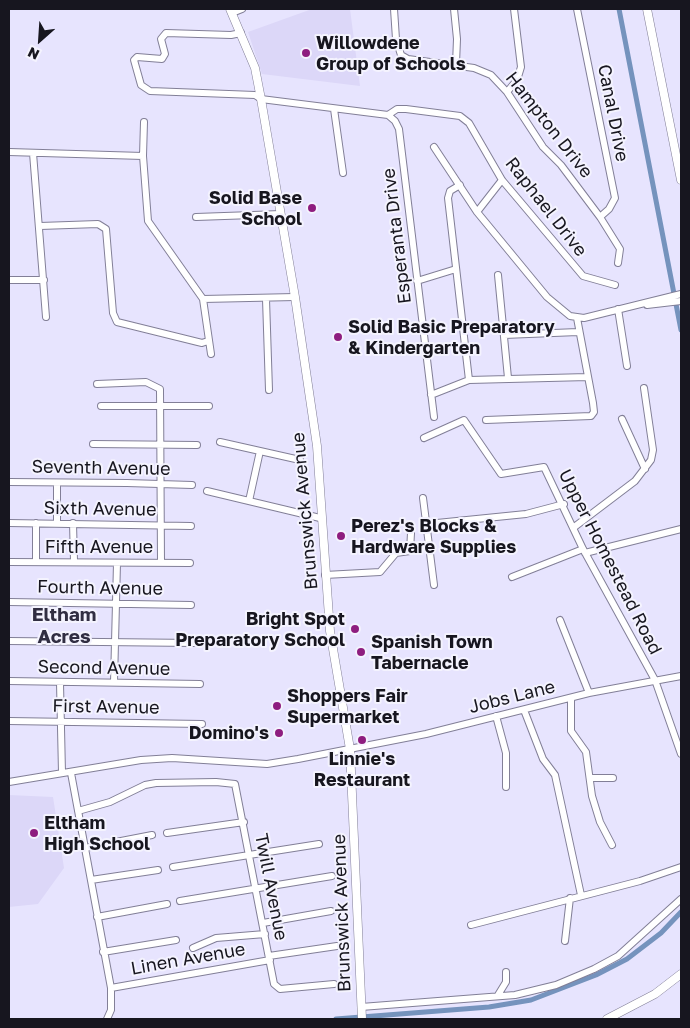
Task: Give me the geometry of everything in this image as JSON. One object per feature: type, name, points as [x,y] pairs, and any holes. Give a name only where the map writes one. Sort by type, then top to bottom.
[{"type":"main road","points":[[647,9],[681,180]]},
{"type":"main road","name":"Brunswick Avenue","points":[[231,11],[255,68],[295,296],[316,446],[330,632],[350,749],[362,1013]]},
{"type":"main road","points":[[607,1019],[655,994],[681,974]]},
{"type":"street","points":[[231,11],[242,9]]},
{"type":"street","name":"Hampton Drive","points":[[394,9],[396,39],[401,56],[408,59],[456,64],[474,68],[491,75],[507,92],[543,147],[561,165],[600,217],[620,249],[618,263]]},
{"type":"street","points":[[454,9],[458,39],[456,64]]},
{"type":"street","points":[[507,92],[517,80],[521,67],[514,9]]},
{"type":"street","name":"Canal Drive","points":[[577,9],[615,198],[609,209],[600,217]]},
{"type":"street","name":"Raphael Drive","points":[[241,33],[231,35],[166,33],[161,39],[165,54],[162,59],[137,58],[134,60],[133,64],[140,85],[150,91],[255,95],[261,99],[388,115],[397,110],[406,109],[460,116],[469,123],[502,180],[583,276],[615,285]]},
{"type":"street","points":[[334,109],[343,174]]},
{"type":"street","name":"Esperanta Drive","points":[[388,115],[395,121],[399,129],[434,417]]},
{"type":"street","points":[[144,122],[142,156],[148,221],[203,299],[211,354]]},
{"type":"street","points":[[434,147],[477,212],[547,297],[570,316],[577,318],[672,300],[681,301]]},
{"type":"street","points":[[9,152],[142,156]]},
{"type":"street","points":[[33,153],[46,317]]},
{"type":"street","points":[[477,212],[502,180]]},
{"type":"street","points":[[460,185],[450,191],[448,198],[469,380]]},
{"type":"street","points":[[196,218],[281,214]]},
{"type":"street","points":[[40,226],[98,224],[106,229],[113,313],[117,322],[202,343],[208,341]]},
{"type":"street","points":[[417,281],[456,269]]},
{"type":"street","points":[[498,275],[508,378]]},
{"type":"street","points":[[9,280],[44,280]]},
{"type":"street","points":[[672,300],[681,294]]},
{"type":"street","points":[[203,299],[266,299],[295,296]]},
{"type":"street","points":[[266,299],[269,390]]},
{"type":"street","points":[[618,310],[627,366]]},
{"type":"street","points":[[486,420],[591,416],[594,412],[578,332],[577,318]]},
{"type":"street","points":[[504,335],[578,332]]},
{"type":"street","points":[[432,395],[469,380],[588,377]]},
{"type":"street","points":[[97,384],[146,382],[160,389],[161,562]]},
{"type":"street","points":[[573,528],[635,481],[651,460],[653,450],[644,388]]},
{"type":"street","points":[[101,406],[209,406]]},
{"type":"street","points":[[622,418],[645,469]]},
{"type":"street","name":"Upper Homestead Road","points":[[424,438],[464,420],[501,474],[544,467],[564,504],[584,551],[655,680],[681,754]]},
{"type":"street","points":[[220,442],[300,460]]},
{"type":"street","points":[[93,444],[197,445]]},
{"type":"street","points":[[249,501],[260,451]]},
{"type":"street","name":"Seventh Avenue","points":[[9,482],[192,486]]},
{"type":"street","points":[[57,483],[57,523]]},
{"type":"street","points":[[207,491],[320,518]]},
{"type":"street","points":[[423,498],[434,585]]},
{"type":"street","points":[[427,524],[526,514],[564,504]]},
{"type":"street","name":"Sixth Avenue","points":[[9,523],[161,524],[191,526]]},
{"type":"street","points":[[36,523],[36,562]]},
{"type":"street","points":[[73,523],[74,561]]},
{"type":"street","points":[[512,578],[584,551],[681,529]]},
{"type":"street","points":[[325,575],[380,572],[396,553],[410,551],[411,533]]},
{"type":"street","name":"Fifth Avenue","points":[[9,562],[190,563]]},
{"type":"street","points":[[114,682],[117,563]]},
{"type":"street","name":"Fourth Avenue","points":[[9,602],[191,604]]},
{"type":"street","points":[[560,620],[589,693]]},
{"type":"street","points":[[9,640],[195,643]]},
{"type":"street","name":"Jobs Lane","points":[[9,782],[141,760],[172,758],[267,764],[426,734],[589,693],[681,676]]},
{"type":"street","name":"Second Avenue","points":[[9,681],[200,684]]},
{"type":"street","points":[[60,683],[62,774]]},
{"type":"street","points":[[571,698],[571,731],[586,752],[592,796],[600,822],[612,845]]},
{"type":"street","points":[[524,710],[543,759],[555,775],[581,895]]},
{"type":"street","points":[[496,716],[506,753],[506,787]]},
{"type":"street","name":"First Avenue","points":[[9,721],[202,724]]},
{"type":"street","points":[[72,772],[111,988],[111,1010],[107,1019]]},
{"type":"street","points":[[591,778],[613,778]]},
{"type":"street","name":"Twill Avenue","points":[[78,811],[110,802],[145,785],[156,783],[230,782],[237,788],[274,984],[280,989],[334,984]]},
{"type":"street","points":[[167,833],[244,822]]},
{"type":"street","points":[[85,848],[152,835]]},
{"type":"street","points":[[173,867],[319,844]]},
{"type":"street","points":[[471,925],[640,881],[681,867]]},
{"type":"street","points":[[91,880],[158,870]]},
{"type":"street","points":[[180,902],[332,876]]},
{"type":"street","points":[[565,941],[570,898]]},
{"type":"street","points":[[362,1013],[498,995],[516,995],[556,985],[594,969],[618,956],[681,899]]},
{"type":"street","points":[[97,916],[167,904]]},
{"type":"street","points":[[263,923],[331,911]]},
{"type":"street","points":[[193,948],[216,938],[265,934]]},
{"type":"street","points":[[103,952],[176,940]]},
{"type":"street","name":"Linen Avenue","points":[[111,988],[337,946]]},
{"type":"street","points":[[498,995],[506,982],[506,972]]},
{"type":"shaded area","name":"Willowdene Group of Schools","points":[[312,9],[350,9],[360,86],[262,74],[248,32]]},
{"type":"shaded area","name":"Eltham High School","points":[[9,795],[53,797],[64,868],[38,904],[9,907]]},
{"type":"waterway","points":[[619,9],[681,330]]},
{"type":"waterway","points":[[336,1019],[489,1007],[531,1000],[596,975],[627,959],[661,933],[681,912]]},
{"type":"place","name":"Willowdene Group of Schools","points":[[306,53]]},
{"type":"place","name":"Solid Base School","points":[[312,208]]},
{"type":"place","name":"Solid Basic Preparatory & Kindergarten","points":[[338,337]]},
{"type":"place","name":"Perez's Blocks & Hardware Supplies","points":[[341,536]]},
{"type":"place","name":"Bright Spot Preparatory School","points":[[355,629]]},
{"type":"place","name":"Spanish Town Tabernacle","points":[[361,652]]},
{"type":"place","name":"Shoppers Fair Supermarket","points":[[277,706]]},
{"type":"place","name":"Domino's","points":[[279,733]]},
{"type":"place","name":"Linnie's Restaurant","points":[[362,740]]},
{"type":"place","name":"Eltham High School","points":[[34,833]]},
{"type":"district","name":"Eltham Acres","points":[[64,626]]}]
